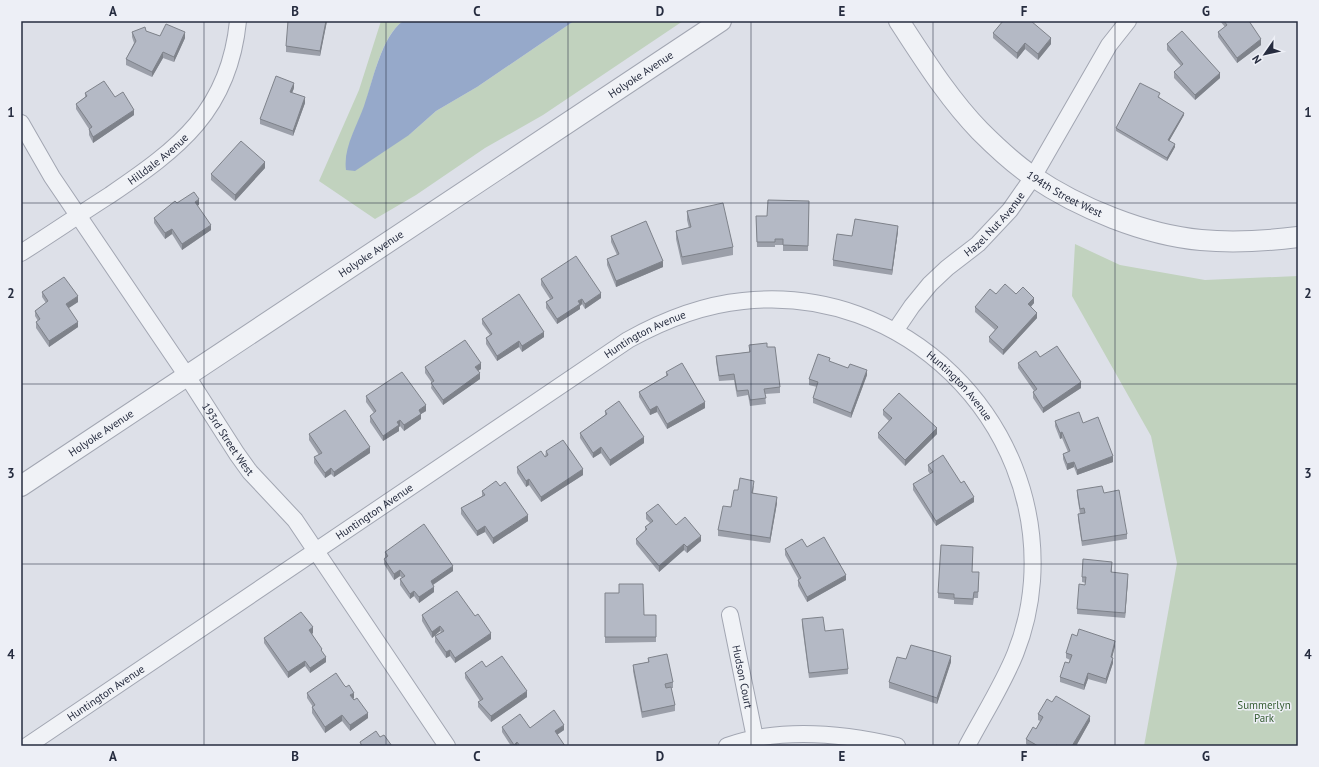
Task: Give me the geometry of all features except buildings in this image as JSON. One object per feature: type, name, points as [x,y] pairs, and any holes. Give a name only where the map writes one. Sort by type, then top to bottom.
[{"type":"street","name":"Hilldale Avenue","points":[[21,253],[154,165],[190,133],[201,119],[219,90],[234,45],[238,21]]},
{"type":"street","name":"Holyoke Avenue","points":[[21,486],[721,21]]},
{"type":"street","name":"194th Street West","points":[[899,21],[946,91],[962,111],[994,144],[1033,177],[1102,212],[1135,226],[1172,236],[1222,241],[1266,240],[1298,237]]},
{"type":"street","name":"Hazel Nut Avenue","points":[[895,332],[920,294],[938,276],[978,244],[997,226],[1033,177],[1105,51],[1128,21]]},
{"type":"street","name":"193rd Street West","points":[[21,123],[37,154],[187,376],[237,454],[250,472],[285,508],[446,746]]},
{"type":"street","name":"Huntington Avenue","points":[[27,746],[628,340],[652,327],[678,316],[731,302],[763,299],[790,300],[844,310],[871,320],[920,347],[946,367],[968,390],[985,412],[1002,439],[1013,463],[1022,488],[1028,514],[1033,567],[1031,594],[1026,622],[1014,661],[1004,682],[967,746]]},
{"type":"street","name":"Hudson Court","points":[[730,615],[755,738]]},
{"type":"street","points":[[727,746],[755,738],[815,734],[836,735],[896,746]]},
{"type":"green space","points":[[381,21],[403,21],[395,28],[383,48],[365,105],[351,139],[409,135],[436,111],[477,87],[574,21],[683,21],[543,115],[485,148],[416,195],[375,219],[319,181],[359,90]]},
{"type":"green space","name":"Summerlyn Park","points":[[1075,244],[1120,265],[1205,280],[1298,276],[1298,746],[1144,746],[1177,563],[1151,436],[1072,296]]},
{"type":"water","points":[[403,21],[574,21],[477,87],[436,111],[409,135],[355,171],[346,170],[347,154],[351,137],[364,106],[383,48],[395,28]]}]
